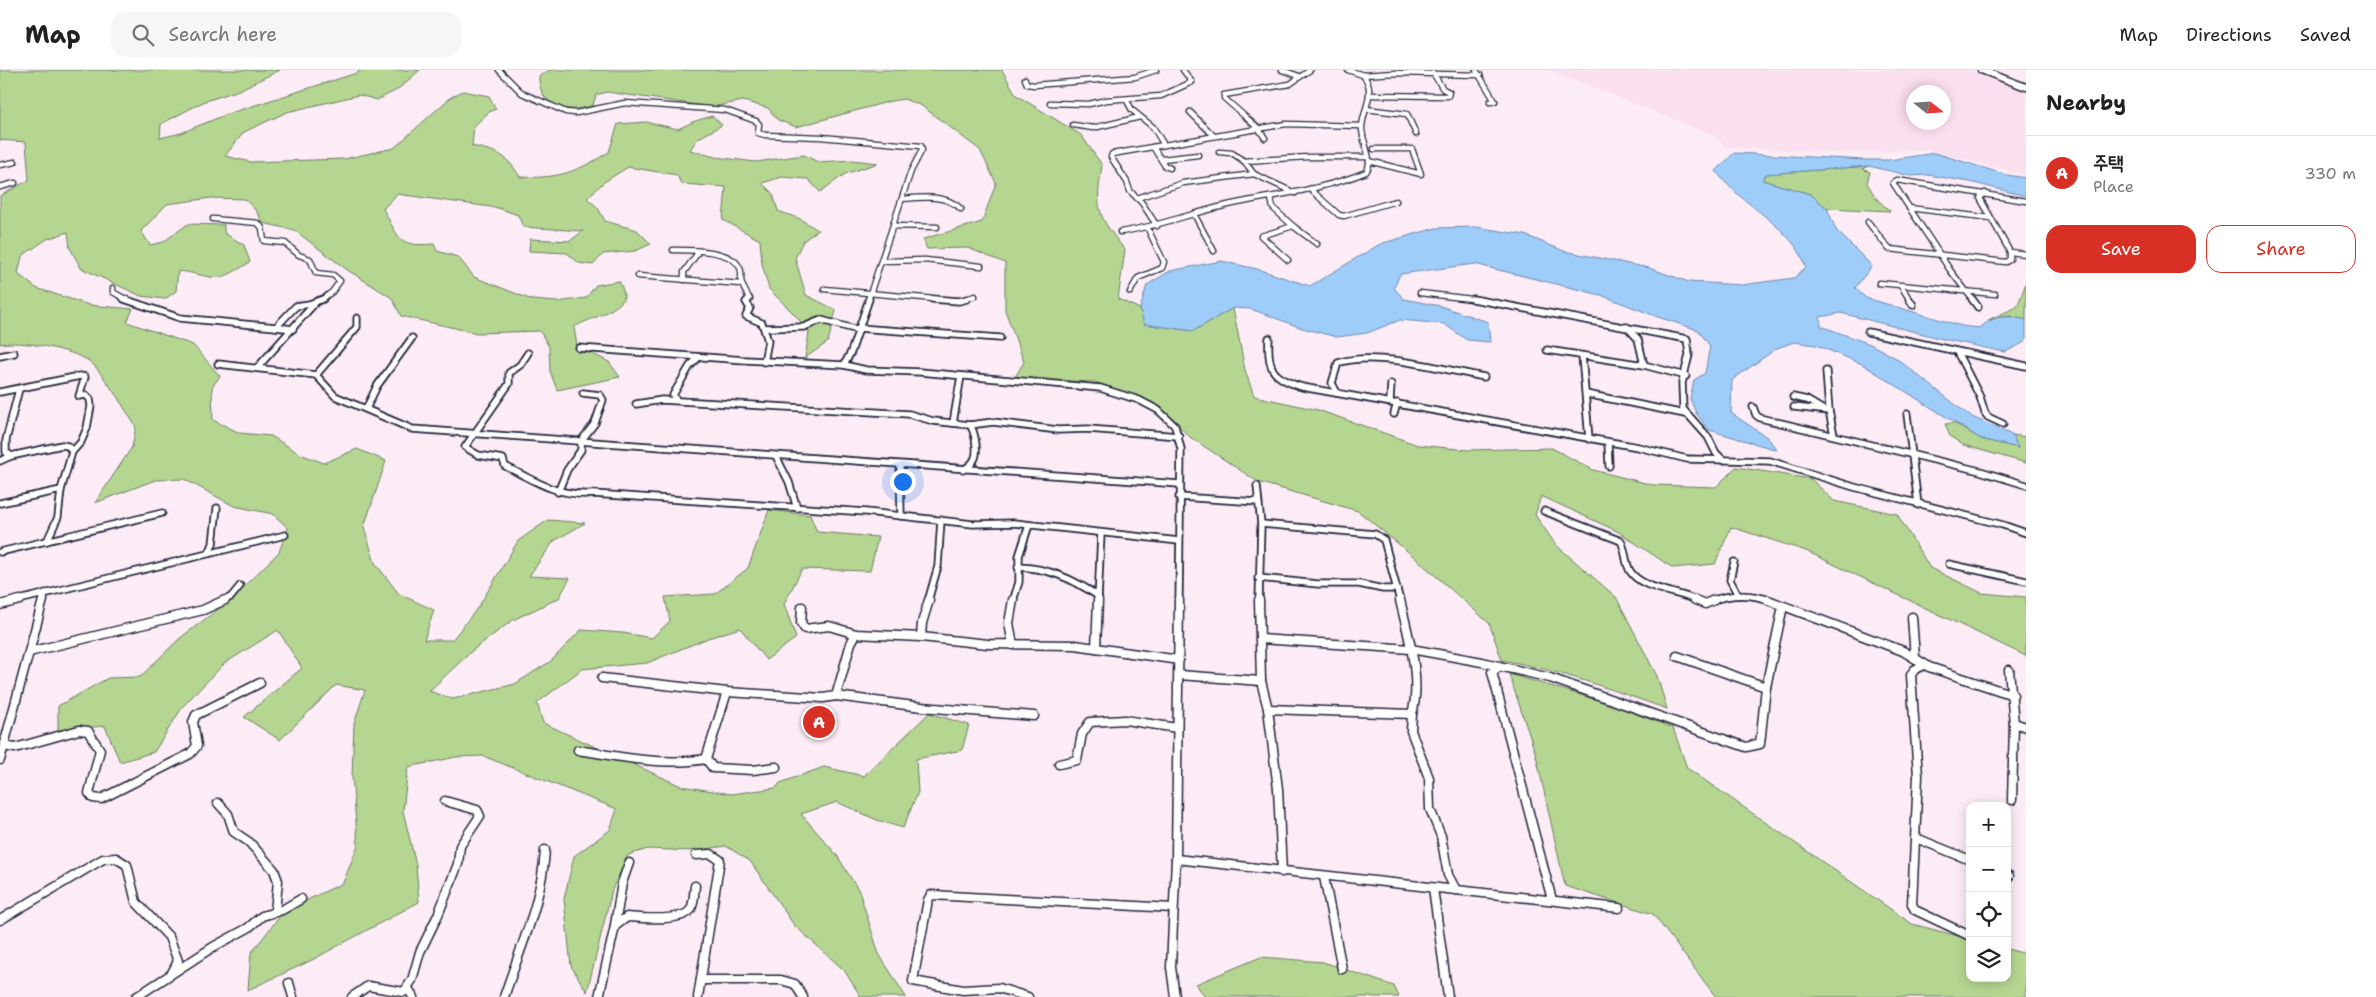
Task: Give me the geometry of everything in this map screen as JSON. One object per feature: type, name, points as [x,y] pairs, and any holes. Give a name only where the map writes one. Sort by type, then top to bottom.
[{"type":"main road","points":[[1981,70],[2026,86]]},
{"type":"main road","points":[[1987,70],[2026,86]]},
{"type":"street","points":[[499,70],[522,93],[566,112],[576,113],[625,103],[725,110],[756,121],[759,124],[758,134],[820,137],[921,146],[922,150],[911,171],[882,261],[844,365]]},
{"type":"street","points":[[1025,79],[1027,84],[1034,85],[1135,77],[1156,70]]},
{"type":"street","points":[[1050,103],[1089,104],[1106,100],[1165,95],[1192,81],[1183,70]]},
{"type":"street","points":[[1282,70],[1299,76]]},
{"type":"street","points":[[1265,138],[1258,128],[1224,98],[1224,95],[1290,84],[1310,70]]},
{"type":"street","points":[[1348,70],[1363,76],[1393,72],[1480,75]]},
{"type":"street","points":[[1476,70],[1495,101],[1490,102]]},
{"type":"street","points":[[1369,95],[1448,96],[1449,92],[1443,89],[1432,72]]},
{"type":"street","points":[[1120,232],[1148,229],[1223,206],[1295,193],[1366,172],[1369,167],[1361,126],[1369,95],[1366,79],[1363,76]]},
{"type":"street","points":[[1126,99],[1137,116],[1153,127],[1164,145]]},
{"type":"street","points":[[1366,109],[1407,114],[1416,134]]},
{"type":"street","points":[[1190,112],[1214,136]]},
{"type":"street","points":[[1074,125],[1093,128],[1137,116]]},
{"type":"street","points":[[1157,226],[1130,191],[1127,182],[1111,156],[1130,150],[1258,128],[1295,124],[1361,126]]},
{"type":"street","points":[[1153,147],[1165,166],[1170,168]]},
{"type":"street","points":[[1244,161],[1308,157],[1368,159],[1421,174],[1412,149],[1374,149]]},
{"type":"street","points":[[1219,152],[1232,153],[1244,161],[1254,174],[1295,193]]},
{"type":"street","points":[[1162,159],[1198,155]]},
{"type":"street","points":[[0,165],[15,162]]},
{"type":"street","points":[[1137,198],[1184,183],[1254,174]]},
{"type":"street","points":[[1978,307],[1950,270],[1893,185],[1894,181],[1986,193],[2026,201]]},
{"type":"street","points":[[0,188],[15,183]]},
{"type":"street","points":[[1310,189],[1339,215],[1344,216],[1396,201]]},
{"type":"street","points":[[1868,222],[1889,249],[2006,262],[2010,259],[2010,252],[1980,198],[1986,193]]},
{"type":"street","points":[[1272,198],[1271,204],[1274,208],[1293,226],[1317,244]]},
{"type":"street","points":[[903,199],[948,200],[957,204],[961,209]]},
{"type":"street","points":[[1909,208],[1991,218]]},
{"type":"street","points":[[1194,214],[1214,251]]},
{"type":"street","points":[[213,219],[258,223],[262,228],[264,241],[287,244],[299,256],[310,259],[316,273],[333,275],[337,278],[339,283],[329,295],[308,305],[296,306],[276,327]]},
{"type":"street","points":[[893,226],[937,227]]},
{"type":"street","points":[[1288,260],[1261,236],[1293,226]]},
{"type":"street","points":[[1130,292],[1138,278],[1162,268],[1164,262],[1148,229]]},
{"type":"street","points":[[673,250],[696,251],[723,256],[740,268],[741,284],[749,298],[746,302],[750,308],[746,316],[749,319],[762,323],[765,328],[765,337],[768,341],[764,362]]},
{"type":"street","points":[[684,280],[684,272],[697,254],[696,251]]},
{"type":"street","points":[[2010,252],[2026,254]]},
{"type":"street","points":[[882,261],[925,260],[981,266]]},
{"type":"street","points":[[638,276],[741,284]]},
{"type":"street","points":[[1879,283],[1995,294]]},
{"type":"street","points":[[1901,286],[1913,305]]},
{"type":"street","points":[[113,288],[113,292],[125,299],[180,318],[293,329]]},
{"type":"street","points":[[824,289],[959,301],[975,296]]},
{"type":"street","points":[[1420,293],[1465,296],[1687,338],[1689,354],[1682,396],[1685,414]]},
{"type":"street","points":[[258,368],[316,301]]},
{"type":"street","points":[[316,375],[357,327],[357,318]]},
{"type":"street","points":[[765,328],[804,327],[821,320],[858,329],[1000,338]]},
{"type":"street","points":[[1627,327],[1638,339],[1644,365]]},
{"type":"street","points":[[1868,332],[2026,366]]},
{"type":"street","points":[[366,409],[377,386],[412,338]]},
{"type":"street","points":[[1269,338],[1268,363],[1278,378],[1302,387],[1651,450],[1686,459],[1756,460],[1778,463],[1918,505],[2003,525],[2026,533]]},
{"type":"street","points":[[579,348],[804,365],[844,365],[866,370],[1100,388],[1128,395],[1175,424],[1179,436],[1180,484],[1176,859],[1171,967],[1175,997]]},
{"type":"street","points":[[1547,350],[1644,365],[1686,376]]},
{"type":"street","points":[[1957,352],[1980,397],[1985,413],[1988,417],[2003,424]]},
{"type":"street","points":[[0,356],[14,353]]},
{"type":"street","points":[[528,353],[522,362],[509,373],[509,384],[465,444],[466,449],[486,458],[503,459],[505,466],[558,492],[797,508],[982,524],[1014,523],[1179,541]]},
{"type":"street","points":[[1582,356],[1589,439]]},
{"type":"street","points":[[675,397],[690,366],[699,357]]},
{"type":"street","points":[[1337,393],[1332,383],[1338,363],[1354,358],[1413,364],[1484,377]]},
{"type":"street","points":[[218,364],[316,375],[335,396],[412,429],[963,470],[1180,484]]},
{"type":"street","points":[[1826,371],[1826,410],[1834,435]]},
{"type":"street","points":[[953,422],[960,376]]},
{"type":"street","points":[[0,392],[85,377],[80,396],[86,395],[90,399],[90,417],[81,442],[72,452],[61,490],[58,517],[47,541]]},
{"type":"street","points":[[1390,402],[1391,384]]},
{"type":"street","points":[[11,456],[6,452],[6,440],[18,388]]},
{"type":"street","points":[[558,492],[568,470],[581,450],[582,442],[596,423],[604,400],[600,395],[584,393]]},
{"type":"street","points":[[1586,394],[1685,414],[1704,433],[1716,453],[1723,460]]},
{"type":"street","points":[[636,404],[675,397],[909,414],[933,422],[970,424],[993,422],[1058,430],[1179,436]]},
{"type":"street","points":[[1793,397],[1807,400],[1826,410]]},
{"type":"street","points":[[1394,414],[1397,403]]},
{"type":"street","points":[[1794,406],[1826,410]]},
{"type":"street","points":[[1753,407],[1756,415],[1760,418],[1980,470],[2026,485]]},
{"type":"street","points":[[1906,414],[1918,505]]},
{"type":"street","points":[[963,470],[975,460],[974,433],[970,424]]},
{"type":"street","points":[[1608,443],[1609,466]]},
{"type":"street","points":[[0,461],[11,456],[62,445],[68,446],[72,452]]},
{"type":"street","points":[[776,456],[789,482],[797,508]]},
{"type":"street","points":[[900,465],[901,516]]},
{"type":"street","points":[[1257,486],[1261,524],[1258,578],[1261,681],[1268,709],[1278,788],[1282,872]]},
{"type":"street","points":[[0,503],[61,490]]},
{"type":"street","points":[[1179,497],[1258,502]]},
{"type":"street","points":[[209,553],[214,544],[217,508]]},
{"type":"street","points":[[1544,511],[1621,541],[1626,550],[1630,571],[1640,582],[1650,586],[1679,593],[1705,604],[1720,597],[1738,595],[1757,596],[1904,651],[1924,665],[2013,695]]},
{"type":"street","points":[[0,552],[162,513]]},
{"type":"street","points":[[920,637],[922,621],[928,609],[940,557],[941,520]]},
{"type":"street","points":[[1261,524],[1375,534],[1384,540],[1411,648],[1416,698],[1415,709],[1412,714],[1411,731],[1429,778],[1430,809],[1441,836],[1448,875],[1456,890]]},
{"type":"street","points":[[1013,645],[1009,623],[1012,604],[1019,582],[1018,567],[1029,525]]},
{"type":"street","points":[[1096,648],[1101,533]]},
{"type":"street","points":[[0,605],[285,535]]},
{"type":"street","points":[[1734,562],[1730,580],[1738,595]]},
{"type":"street","points":[[1949,564],[2026,581]]},
{"type":"street","points":[[1018,567],[1037,567],[1059,572],[1080,583],[1098,596]]},
{"type":"street","points":[[1258,578],[1318,584],[1360,584],[1383,589],[1397,588]]},
{"type":"street","points":[[30,652],[203,610],[231,597],[240,586]]},
{"type":"street","points":[[0,760],[45,593]]},
{"type":"street","points":[[1261,639],[1411,648],[1500,666],[1550,678],[1746,746],[1760,744],[1766,687],[1783,606]]},
{"type":"street","points":[[802,607],[801,623],[805,628],[829,626],[856,634],[1013,645],[1075,645],[1179,660]]},
{"type":"street","points":[[1912,617],[1915,658]]},
{"type":"street","points":[[836,696],[851,643],[856,634]]},
{"type":"street","points":[[1676,656],[1766,687]]},
{"type":"street","points":[[1924,665],[1914,670],[1911,675],[1914,696],[1918,776],[1912,904],[1915,910],[1966,934]]},
{"type":"street","points":[[1500,666],[1492,672],[1516,761],[1521,789],[1552,900]]},
{"type":"street","points":[[2009,670],[2013,695],[2014,723],[2012,800]]},
{"type":"street","points":[[1179,674],[1261,681]]},
{"type":"street","points":[[602,678],[728,692],[823,698],[836,696],[922,707],[1034,716]]},
{"type":"street","points":[[4,746],[15,748],[79,730],[88,731],[100,750],[89,793],[92,798],[101,799],[190,754],[197,746],[193,722],[196,714],[260,683]]},
{"type":"street","points":[[706,759],[728,692]]},
{"type":"street","points":[[1268,709],[1412,714]]},
{"type":"street","points":[[1059,764],[1077,760],[1082,734],[1090,722],[1095,720],[1143,722],[1177,728]]},
{"type":"street","points":[[2014,723],[2026,727]]},
{"type":"street","points":[[578,750],[629,759],[694,761],[706,759]]},
{"type":"street","points":[[706,759],[713,768],[754,770],[776,767]]},
{"type":"street","points":[[352,997],[368,986],[398,992],[404,992],[408,988],[420,952],[438,915],[458,864],[460,846],[480,816],[477,810],[445,801]]},
{"type":"street","points":[[218,803],[228,814],[234,832],[249,842],[274,870],[278,881],[275,912]]},
{"type":"street","points":[[1916,838],[1966,858]]},
{"type":"street","points":[[504,997],[545,872],[545,850]]},
{"type":"street","points":[[696,855],[711,854],[720,860],[698,997]]},
{"type":"street","points":[[0,920],[103,859],[112,856],[117,857],[127,865],[136,902],[169,937],[174,945],[178,961],[172,974]]},
{"type":"street","points":[[1176,859],[1324,877],[1619,908]]},
{"type":"street","points":[[599,997],[615,926],[622,883],[629,863]]},
{"type":"street","points":[[1324,877],[1342,969]]},
{"type":"street","points":[[615,926],[627,917],[647,921],[688,913],[692,908],[695,886]]},
{"type":"street","points":[[1433,888],[1448,997]]},
{"type":"street","points":[[1028,997],[999,988],[963,994],[913,981],[920,956],[928,900],[931,895],[1173,908]]},
{"type":"street","points":[[136,997],[145,994],[213,947],[248,928],[262,916],[275,912],[300,899]]},
{"type":"street","points":[[701,980],[736,977],[752,980],[774,978],[786,981],[796,987],[803,997]]},
{"type":"street","points":[[289,983],[293,997]]},
{"type":"street","points":[[408,988],[413,997]]},
{"type":"shaded area","points":[[1549,70],[1968,70],[2026,91],[2026,175],[1924,149],[1852,153],[1725,147],[1716,136]]},
{"type":"green space","points":[[0,70],[280,70],[239,90],[203,102],[161,124],[160,138],[181,133],[227,114],[357,73],[361,70],[420,70],[397,90],[377,100],[359,95],[287,112],[244,132],[225,156],[251,162],[344,159],[394,148],[451,97],[463,91],[489,96],[496,109],[489,112],[474,126],[472,146],[495,152],[505,158],[520,177],[545,177],[567,173],[587,165],[609,152],[618,124],[646,122],[678,129],[712,116],[722,125],[697,139],[690,150],[715,157],[756,162],[804,155],[818,162],[852,160],[878,163],[845,174],[820,192],[808,179],[782,177],[762,183],[773,194],[778,211],[798,218],[818,230],[803,241],[795,258],[806,295],[836,310],[828,342],[805,358],[809,332],[769,289],[762,264],[760,240],[723,220],[726,187],[681,184],[677,175],[628,167],[604,182],[587,198],[598,208],[605,221],[637,230],[651,244],[635,251],[603,254],[593,265],[579,263],[567,253],[529,251],[530,239],[570,241],[583,231],[523,227],[518,215],[498,208],[397,194],[383,209],[401,239],[413,244],[434,244],[437,251],[458,257],[474,277],[532,300],[557,302],[586,298],[596,285],[619,281],[624,294],[622,301],[611,310],[574,327],[577,346],[609,362],[620,377],[557,390],[550,371],[549,347],[540,331],[477,333],[401,316],[392,298],[346,269],[294,230],[263,223],[257,212],[245,199],[211,198],[167,204],[141,231],[150,245],[163,242],[188,224],[224,225],[224,233],[244,245],[250,262],[231,273],[215,278],[178,271],[176,291],[165,299],[141,296],[81,268],[70,248],[68,232],[47,239],[22,256],[18,274],[36,288],[89,305],[133,309],[127,322],[193,345],[220,376],[212,387],[213,420],[240,433],[271,436],[300,454],[324,463],[357,449],[386,461],[364,527],[375,563],[399,594],[434,610],[424,640],[452,640],[479,606],[518,541],[548,520],[585,523],[554,541],[529,576],[570,578],[559,598],[513,620],[474,649],[429,691],[453,699],[515,684],[551,661],[581,630],[623,633],[652,638],[670,621],[665,597],[715,594],[748,568],[769,510],[810,515],[817,532],[878,537],[870,571],[802,569],[784,604],[796,638],[766,660],[740,628],[708,638],[647,663],[582,669],[537,703],[543,723],[681,786],[731,794],[776,788],[780,783],[824,767],[864,776],[929,713],[969,725],[962,750],[916,759],[918,792],[903,828],[877,820],[837,802],[801,814],[836,854],[859,891],[879,954],[906,997],[861,997],[844,970],[794,925],[750,861],[726,846],[692,851],[648,849],[628,855],[612,890],[587,992],[571,966],[564,899],[574,856],[610,830],[617,809],[483,756],[456,757],[408,767],[403,811],[416,865],[419,902],[312,960],[248,990],[251,953],[284,911],[343,883],[358,845],[352,777],[354,724],[365,690],[336,685],[280,740],[244,717],[302,668],[278,630],[225,663],[183,706],[154,752],[120,762],[105,726],[58,730],[58,706],[108,678],[140,677],[179,639],[229,601],[279,552],[288,528],[273,514],[234,506],[184,479],[155,480],[95,503],[132,447],[136,427],[121,402],[89,361],[46,346],[21,343],[0,344],[0,196],[29,180],[26,142],[0,140]]},
{"type":"green space","points":[[550,70],[1002,70],[1016,95],[1081,135],[1102,165],[1099,192],[1100,211],[1109,228],[1125,250],[1118,299],[1140,309],[1144,324],[1193,331],[1233,308],[1245,370],[1254,396],[1318,410],[1418,445],[1468,450],[1552,448],[1593,470],[1653,485],[1716,487],[1736,467],[1811,479],[1834,501],[1897,514],[1930,568],[1982,593],[2026,597],[2026,656],[1806,551],[1731,527],[1715,564],[1673,568],[1617,531],[1541,496],[1535,515],[1556,545],[1616,597],[1657,676],[1667,709],[1565,675],[1502,660],[1489,623],[1412,555],[1358,511],[1258,482],[1190,437],[1156,405],[1095,382],[1014,379],[1024,362],[1005,310],[1005,263],[968,248],[927,249],[923,239],[982,222],[996,183],[980,150],[922,106],[904,99],[891,101],[796,127],[778,120],[768,108],[743,101],[712,107],[607,92],[596,95],[593,105],[574,109],[556,106],[544,95],[540,87],[539,76]]},
{"type":"green space","points":[[1869,166],[1863,169],[1870,172],[1867,183],[1876,198],[1890,211],[1827,208],[1810,194],[1762,180],[1766,174]]},
{"type":"green space","points":[[2026,283],[2026,320],[2010,316],[1988,320],[2017,307]]},
{"type":"green space","points":[[1954,423],[1981,439],[2018,448],[2012,435],[2026,437],[2026,463],[1963,445],[1950,436],[1945,424]]},
{"type":"green space","points":[[1509,674],[1608,703],[1673,728],[1687,768],[1912,924],[1966,938],[1966,982],[2011,982],[2011,950],[2026,954],[2026,997],[1716,997],[1653,914],[1565,886],[1536,755]]},
{"type":"green space","points":[[1261,957],[1323,962],[1394,986],[1399,997],[1205,997],[1196,984]]},
{"type":"water","points":[[1734,153],[1889,160],[1935,153],[2007,175],[2026,178],[2026,196],[1970,182],[1928,175],[1911,176],[1869,166],[1766,174],[1762,180],[1810,194],[1827,208],[1836,230],[1872,266],[1855,288],[1866,298],[1962,326],[1980,328],[1990,321],[2001,317],[2026,320],[2026,339],[2023,343],[2005,352],[1943,339],[1841,313],[1820,317],[1821,326],[1870,344],[1896,358],[1970,416],[2012,435],[2018,448],[1981,439],[1862,364],[1816,345],[1794,342],[1777,348],[1732,380],[1731,413],[1768,438],[1777,450],[1709,430],[1696,413],[1690,399],[1694,380],[1705,373],[1710,346],[1698,330],[1601,295],[1474,264],[1400,274],[1394,288],[1404,299],[1440,306],[1488,322],[1490,342],[1467,340],[1444,324],[1400,320],[1367,333],[1337,337],[1302,328],[1251,309],[1233,308],[1193,331],[1144,324],[1140,309],[1147,285],[1170,271],[1221,261],[1257,269],[1310,286],[1380,244],[1436,228],[1477,227],[1525,235],[1564,251],[1649,268],[1689,282],[1742,285],[1794,278],[1806,267],[1800,253],[1791,240],[1726,183],[1716,171]]},
{"type":"place","name":"주택","points":[[819,722]]}]
